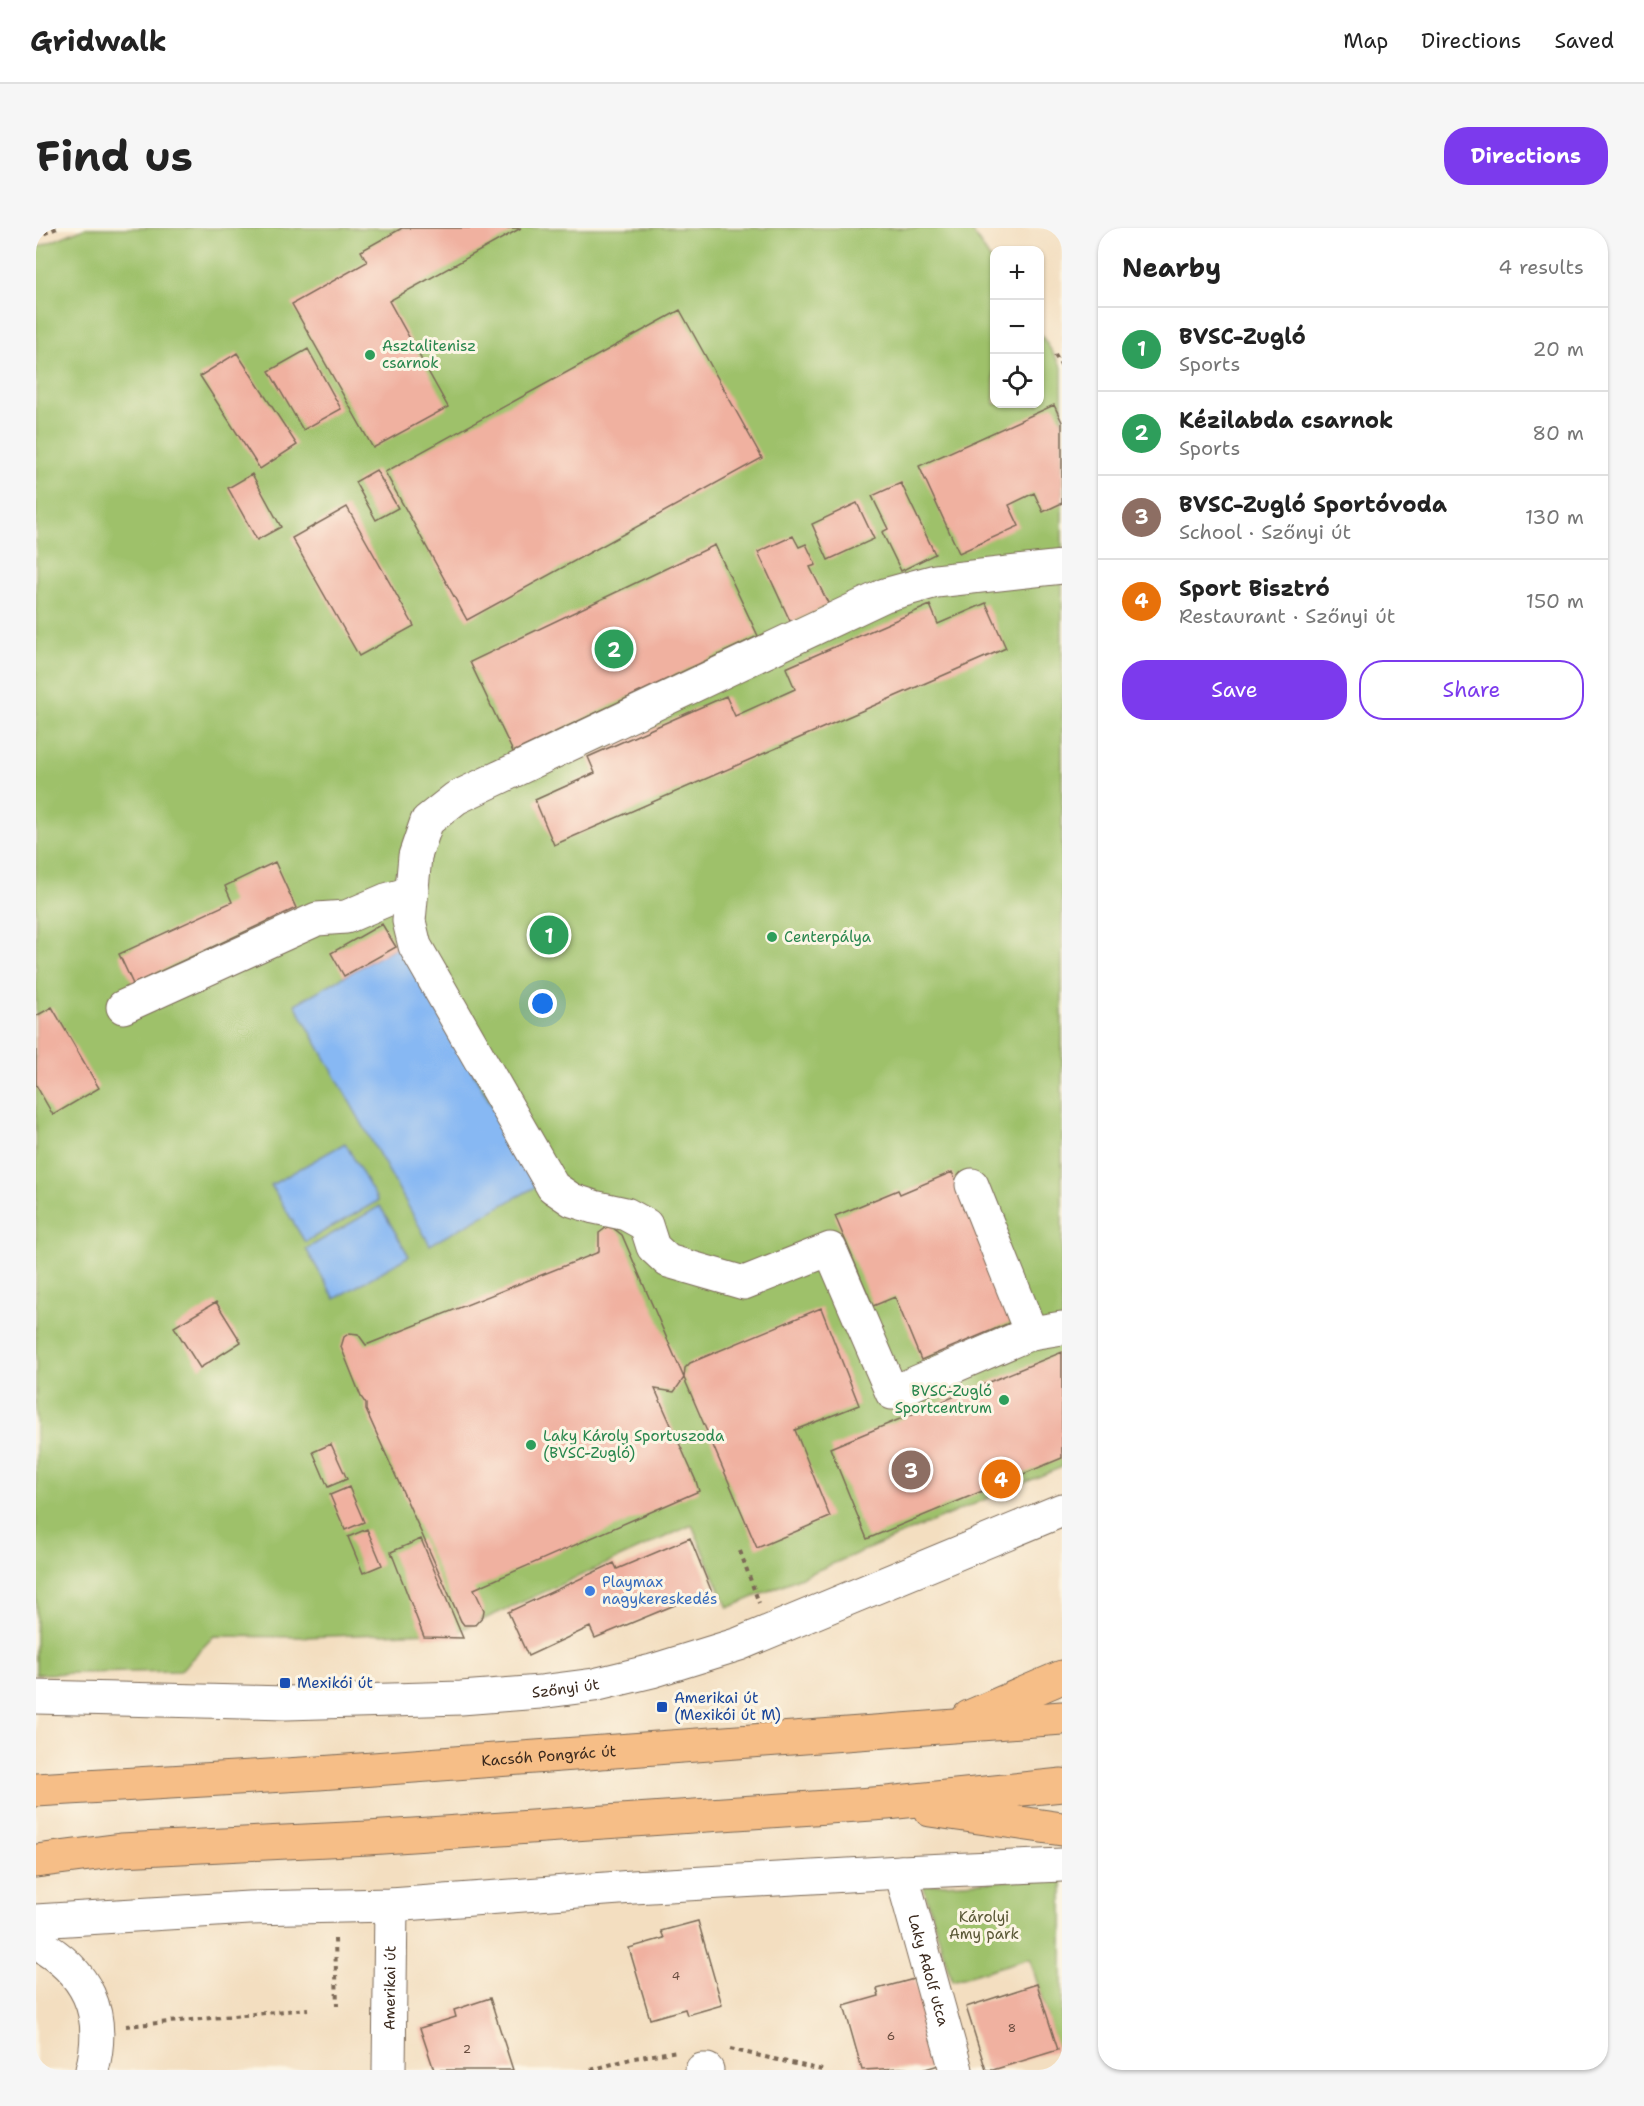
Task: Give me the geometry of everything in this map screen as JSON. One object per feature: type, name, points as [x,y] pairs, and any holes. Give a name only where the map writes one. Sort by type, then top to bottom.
[{"type":"main road","points":[[948,1727],[1062,1677]]},
{"type":"main road","name":"Kacsóh Pongrác út","points":[[36,1790],[319,1773],[1062,1718]]},
{"type":"main road","points":[[36,1861],[122,1850],[368,1838],[887,1803],[1062,1785]]},
{"type":"main road","points":[[887,1803],[1062,1829]]},
{"type":"main road","points":[[36,1845],[122,1850]]},
{"type":"street","points":[[972,1185],[1047,1330],[892,1393],[830,1249],[744,1283],[668,1261],[653,1247],[646,1225],[626,1214],[572,1200],[553,1187],[415,946],[410,921],[414,856],[427,821],[456,798],[885,595],[936,581],[1062,567]]},
{"type":"street","points":[[123,1007],[317,919],[346,917],[386,900],[411,893]]},
{"type":"street","name":"Szőnyi út","points":[[36,1697],[286,1703],[461,1698],[540,1692],[594,1684],[652,1671],[739,1644],[1062,1510]]},
{"type":"street","points":[[36,1921],[249,1908],[391,1905],[622,1888],[1062,1865]]},
{"type":"street","name":"Laky Adolf utca","points":[[901,1872],[956,2070]]},
{"type":"street","name":"Amerikai út","points":[[389,2070],[391,1905]]},
{"type":"street","points":[[36,1943],[67,1964],[89,1993],[95,2007],[98,2032],[92,2070]]},
{"type":"street","points":[[702,2070],[707,2070]]},
{"type":"path","points":[[36,237],[57,228]]},
{"type":"path","points":[[1055,355],[1062,367]]},
{"type":"path","points":[[740,1551],[759,1603]]},
{"type":"path","points":[[335,1940],[337,2006]]},
{"type":"path","points":[[125,2026],[308,2009]]},
{"type":"green space","points":[[84,228],[970,228],[990,259],[990,408],[1044,408],[1044,339],[1062,367],[1062,1467],[728,1608],[692,1525],[458,1631],[305,1637],[214,1636],[180,1671],[36,1674],[36,248]]},
{"type":"green space","name":"Károlyi Amy park","points":[[1062,1878],[1062,2057],[1059,2058],[1030,1958],[952,1981],[923,1885]]},
{"type":"water","points":[[401,944],[537,1186],[430,1245],[295,1004]]},
{"type":"water","points":[[345,1143],[378,1201],[305,1242],[271,1185]]},
{"type":"water","points":[[380,1206],[409,1256],[335,1299],[306,1249]]},
{"type":"building","name":"Asztalitenisz csarnok","points":[[402,228],[521,228],[389,301],[448,407],[373,448],[292,304],[367,262],[361,251]]},
{"type":"building","points":[[680,310],[762,458],[467,620],[385,472]]},
{"type":"building","points":[[308,349],[341,409],[303,430],[269,371]]},
{"type":"building","points":[[237,353],[297,445],[260,469],[200,376]]},
{"type":"building","points":[[1054,405],[1062,422],[1062,503],[1043,512],[1034,493],[1009,505],[1019,526],[959,553],[919,466]]},
{"type":"building","points":[[376,470],[398,508],[376,520],[355,482]]},
{"type":"building","points":[[252,474],[281,527],[257,540],[228,488]]},
{"type":"building","points":[[901,483],[935,554],[901,571],[882,532],[888,529],[872,496]]},
{"type":"building","points":[[857,503],[874,539],[828,560],[812,524]]},
{"type":"building","points":[[347,507],[414,626],[359,656],[292,538]]},
{"type":"building","points":[[793,536],[799,547],[806,544],[816,565],[810,567],[829,605],[791,623],[758,552]]},
{"type":"building","points":[[715,545],[758,636],[513,752],[470,662]]},
{"type":"building","points":[[986,603],[1006,648],[554,845],[535,800],[595,773],[588,757],[726,696],[735,716],[795,689],[786,668],[930,605],[938,624]]},
{"type":"building","points":[[275,862],[296,908],[133,984],[119,954],[232,902],[225,886]]},
{"type":"building","points":[[382,924],[396,947],[344,976],[331,953]]},
{"type":"building","points":[[52,1007],[99,1088],[53,1115],[36,1085],[36,1016]]},
{"type":"building","points":[[952,1172],[1014,1321],[921,1360],[895,1297],[873,1306],[835,1216],[898,1190],[900,1194]]},
{"type":"building","name":"Laky Károly Sportuszoda (BVSC-Zugló)","points":[[607,1227],[613,1228],[622,1235],[684,1378],[674,1392],[655,1389],[699,1491],[474,1589],[484,1610],[483,1616],[475,1625],[464,1625],[366,1410],[366,1404],[341,1347],[344,1337],[350,1333],[358,1334],[366,1345],[599,1252],[599,1233]]},
{"type":"building","points":[[216,1302],[241,1342],[200,1368],[174,1327]]},
{"type":"building","points":[[821,1308],[859,1405],[795,1430],[830,1517],[757,1548],[684,1378],[685,1368],[690,1363]]},
{"type":"building","name":"BVSC-Zugló Sportcentrum","points":[[1062,1352],[1062,1458],[867,1539],[830,1448]]},
{"type":"building","points":[[331,1444],[347,1479],[328,1487],[313,1452]]},
{"type":"building","points":[[349,1487],[364,1522],[345,1530],[330,1495]]},
{"type":"building","points":[[367,1529],[382,1565],[363,1573],[348,1537]]},
{"type":"building","points":[[690,1538],[711,1590],[595,1638],[590,1627],[528,1656],[508,1612],[614,1563],[617,1569]]},
{"type":"building","points":[[421,1539],[463,1638],[424,1637],[391,1552]]},
{"type":"building","points":[[698,1921],[722,2005],[687,2015],[685,2009],[650,2019],[629,1948],[664,1938],[661,1931]]},
{"type":"building","points":[[914,1979],[939,2065],[922,2070],[901,2068],[862,2070],[844,2006],[879,1996],[877,1989]]},
{"type":"building","points":[[1037,1984],[1058,2050],[993,2070],[986,2070],[966,2007]]},
{"type":"building","points":[[490,1998],[513,2070],[434,2070],[420,2028],[456,2017],[454,2010]]},
{"type":"place","name":"Asztalitenisz csarnok","points":[[370,355]]},
{"type":"place","name":"Kézilabda csarnok","points":[[614,649]]},
{"type":"place","name":"BVSC-Zugló","points":[[549,935]]},
{"type":"place","name":"Centerpálya","points":[[772,937]]},
{"type":"place","name":"BVSC-Zugló Sportcentrum","points":[[1004,1400]]},
{"type":"place","name":"Laky Károly Sportuszoda (BVSC-Zugló)","points":[[531,1445]]},
{"type":"place","name":"BVSC-Zugló Sportóvoda","points":[[911,1470]]},
{"type":"place","name":"Sport Bisztró","points":[[1001,1479]]},
{"type":"place","name":"Playmax nagykereskedés","points":[[590,1591]]},
{"type":"place","name":"Mexikói út","points":[[285,1683]]},
{"type":"place","name":"Amerikai út (Mexikói út M)","points":[[662,1707]]}]
